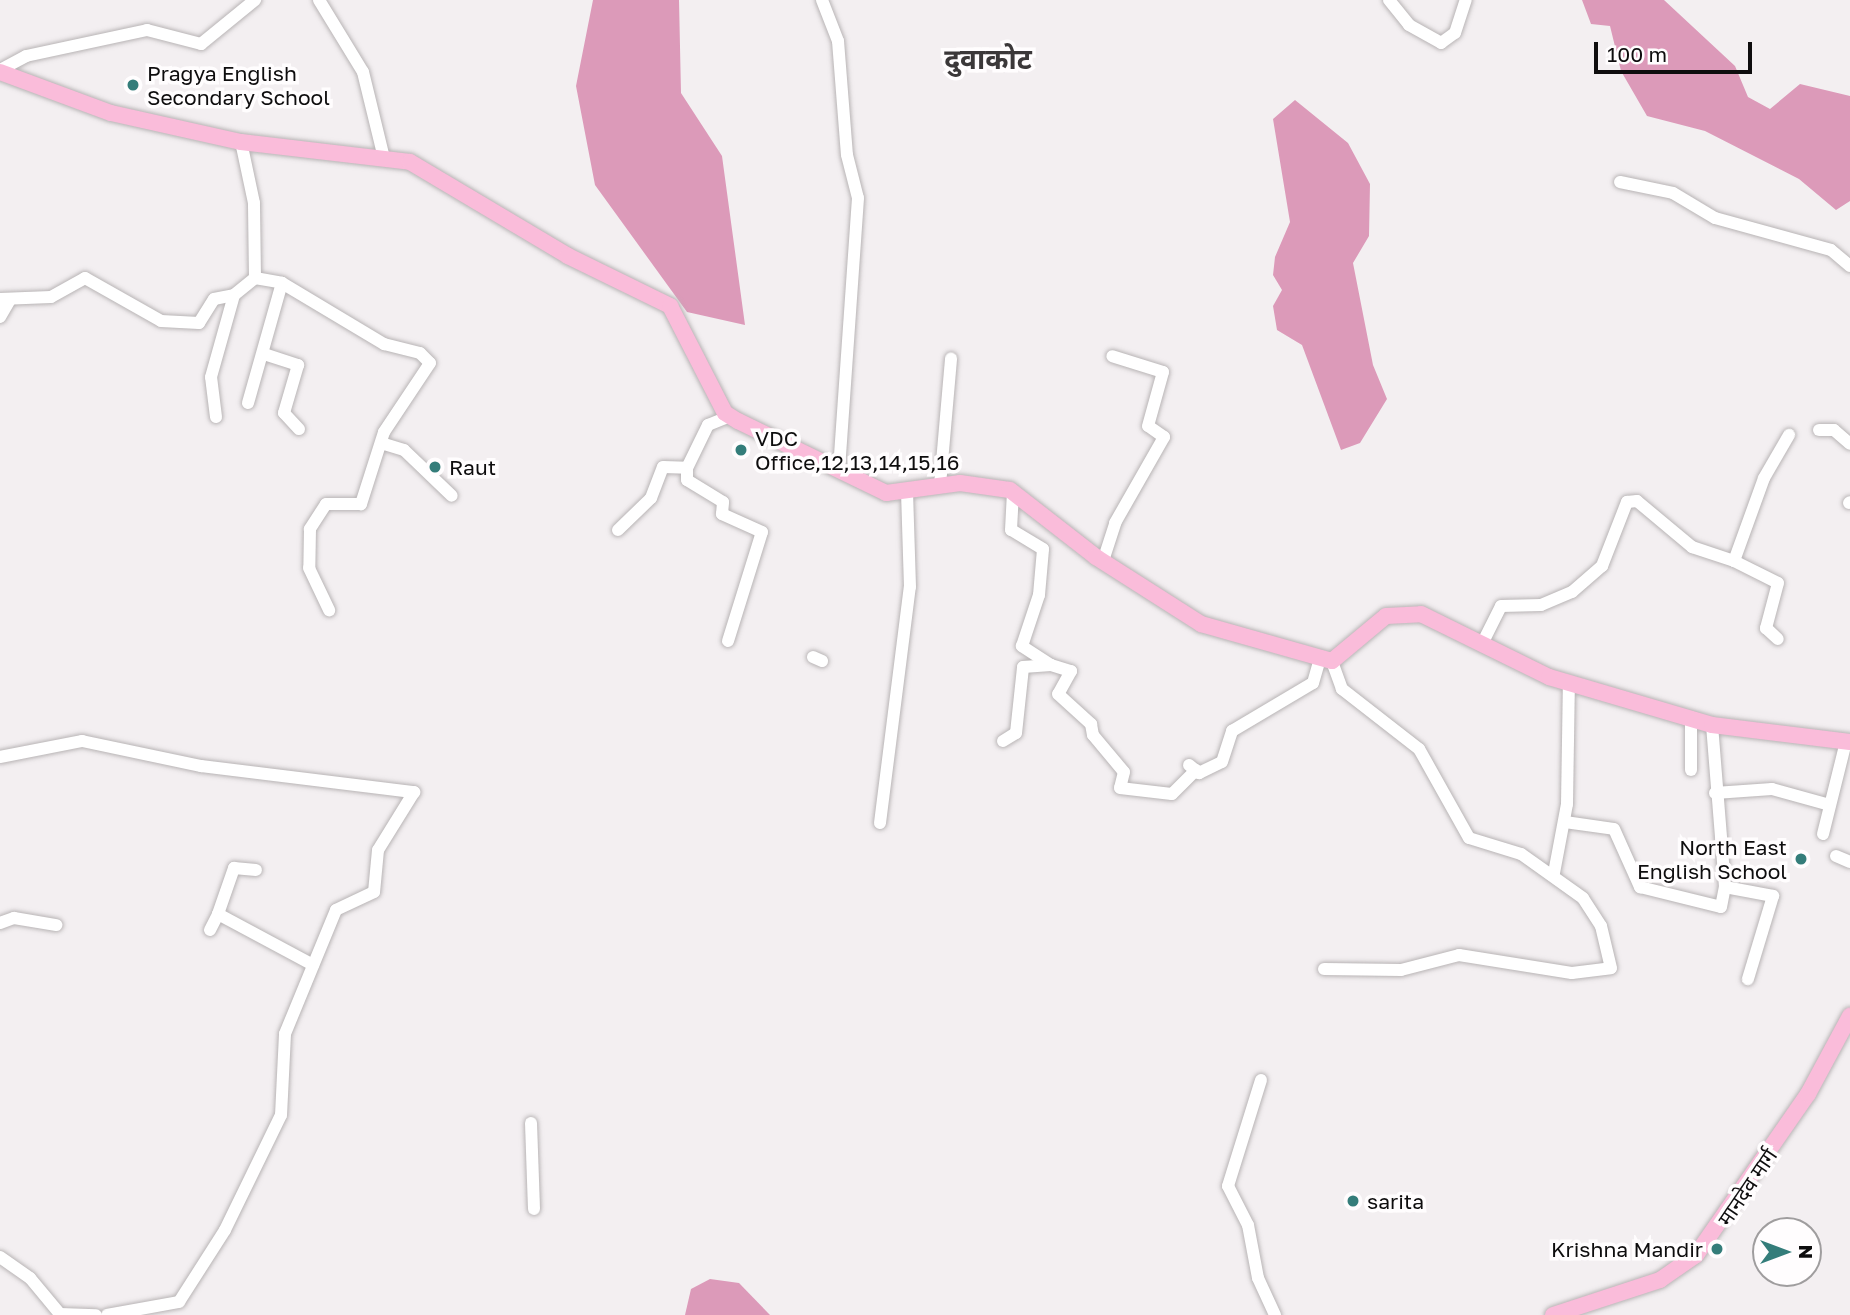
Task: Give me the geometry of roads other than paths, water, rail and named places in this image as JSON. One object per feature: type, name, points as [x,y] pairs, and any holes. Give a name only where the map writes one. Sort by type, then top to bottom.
[{"type":"main road","points":[[0,71],[111,113],[241,142],[383,154],[410,162],[568,257],[670,306],[730,416],[874,489],[907,491],[940,485],[1013,492],[1103,561],[1201,624],[1326,660],[1397,612],[1421,614],[1569,682],[1712,725],[1848,742]]},
{"type":"main road","name":"मानदेव मार्ग","points":[[1553,1315],[1660,1280],[1696,1255],[1808,1094],[1850,1016]]},
{"type":"street","points":[[0,71],[26,56],[147,30],[201,44],[255,0]]},
{"type":"street","points":[[319,0],[363,72],[383,154]]},
{"type":"street","points":[[822,0],[838,41],[847,155],[858,198],[839,470]]},
{"type":"street","points":[[1389,0],[1409,25],[1441,43],[1455,33],[1466,0]]},
{"type":"street","points":[[241,142],[254,203],[255,278]]},
{"type":"street","points":[[1620,182],[1673,193],[1715,218],[1831,250],[1850,266]]},
{"type":"street","points":[[0,317],[5,300],[51,297],[85,278],[161,321],[199,323],[214,299],[234,295],[255,278],[282,283],[384,344],[428,356],[430,363],[381,443],[361,504],[326,504],[310,529],[309,568],[329,610]]},
{"type":"street","points":[[248,403],[282,283]]},
{"type":"street","points":[[216,418],[210,410],[211,377],[234,295]]},
{"type":"street","points":[[264,354],[298,365],[284,413],[299,429]]},
{"type":"street","points":[[1103,561],[1115,523],[1164,437],[1149,426],[1163,372],[1112,356]]},
{"type":"street","points":[[940,485],[951,359]]},
{"type":"street","points":[[728,641],[762,531],[722,514],[723,502],[687,480],[687,468],[708,425],[730,416]]},
{"type":"street","points":[[1819,430],[1834,430],[1850,444]]},
{"type":"street","points":[[1734,561],[1764,478],[1789,435]]},
{"type":"street","points":[[381,443],[404,450],[452,496]]},
{"type":"street","points":[[618,530],[651,498],[663,467],[687,468]]},
{"type":"street","points":[[880,824],[909,600],[907,491]]},
{"type":"street","points":[[1013,492],[1011,530],[1043,549],[1039,595],[1022,646],[1051,665],[1070,671],[1058,694],[1091,724],[1093,735],[1124,772],[1120,788],[1172,794],[1193,767],[1222,762],[1232,731],[1247,717],[1313,683],[1326,660]]},
{"type":"street","points":[[1482,644],[1502,606],[1541,605],[1572,592],[1602,566],[1627,502],[1637,501],[1692,547],[1734,561],[1778,583],[1766,628],[1778,639]]},
{"type":"street","points":[[1324,969],[1401,970],[1459,955],[1572,974],[1611,968],[1601,926],[1583,898],[1554,873],[1469,838],[1419,749],[1342,689],[1326,660]]},
{"type":"street","points":[[1003,741],[1016,733],[1023,667],[1051,665]]},
{"type":"street","points":[[1554,873],[1566,822],[1569,682]]},
{"type":"street","points":[[1691,717],[1691,770]]},
{"type":"street","points":[[1566,822],[1614,829],[1640,887],[1721,907],[1728,862],[1715,793],[1712,725]]},
{"type":"street","points":[[0,757],[82,741],[201,766],[414,792],[378,850],[378,885],[336,911],[285,1034],[281,1115],[225,1230],[179,1302],[107,1315]]},
{"type":"street","points":[[1822,834],[1848,742]]},
{"type":"street","points":[[1715,793],[1772,789],[1830,805]]},
{"type":"street","points":[[1836,856],[1850,862]]},
{"type":"street","points":[[210,930],[234,868],[256,870]]},
{"type":"street","points":[[1725,887],[1773,896],[1748,979]]},
{"type":"street","points":[[218,914],[313,965]]},
{"type":"street","points":[[0,923],[14,918],[56,925]]},
{"type":"street","points":[[1261,1080],[1228,1186],[1248,1225],[1258,1278],[1275,1315]]},
{"type":"street","points":[[531,1123],[534,1209]]},
{"type":"street","points":[[0,1257],[30,1278],[60,1314],[96,1315]]},
{"type":"place","name":"Pragya English Secondary School","points":[[133,85]]},
{"type":"place","name":"VDC Office,12,13,14,15,16","points":[[741,450]]},
{"type":"place","name":"Raut","points":[[435,467]]},
{"type":"place","name":"North East English School","points":[[1801,859]]},
{"type":"place","name":"sarita","points":[[1353,1201]]},
{"type":"place","name":"Krishna Mandir","points":[[1717,1249]]},
{"type":"district","name":"दुवाकोट","points":[[988,59]]}]
